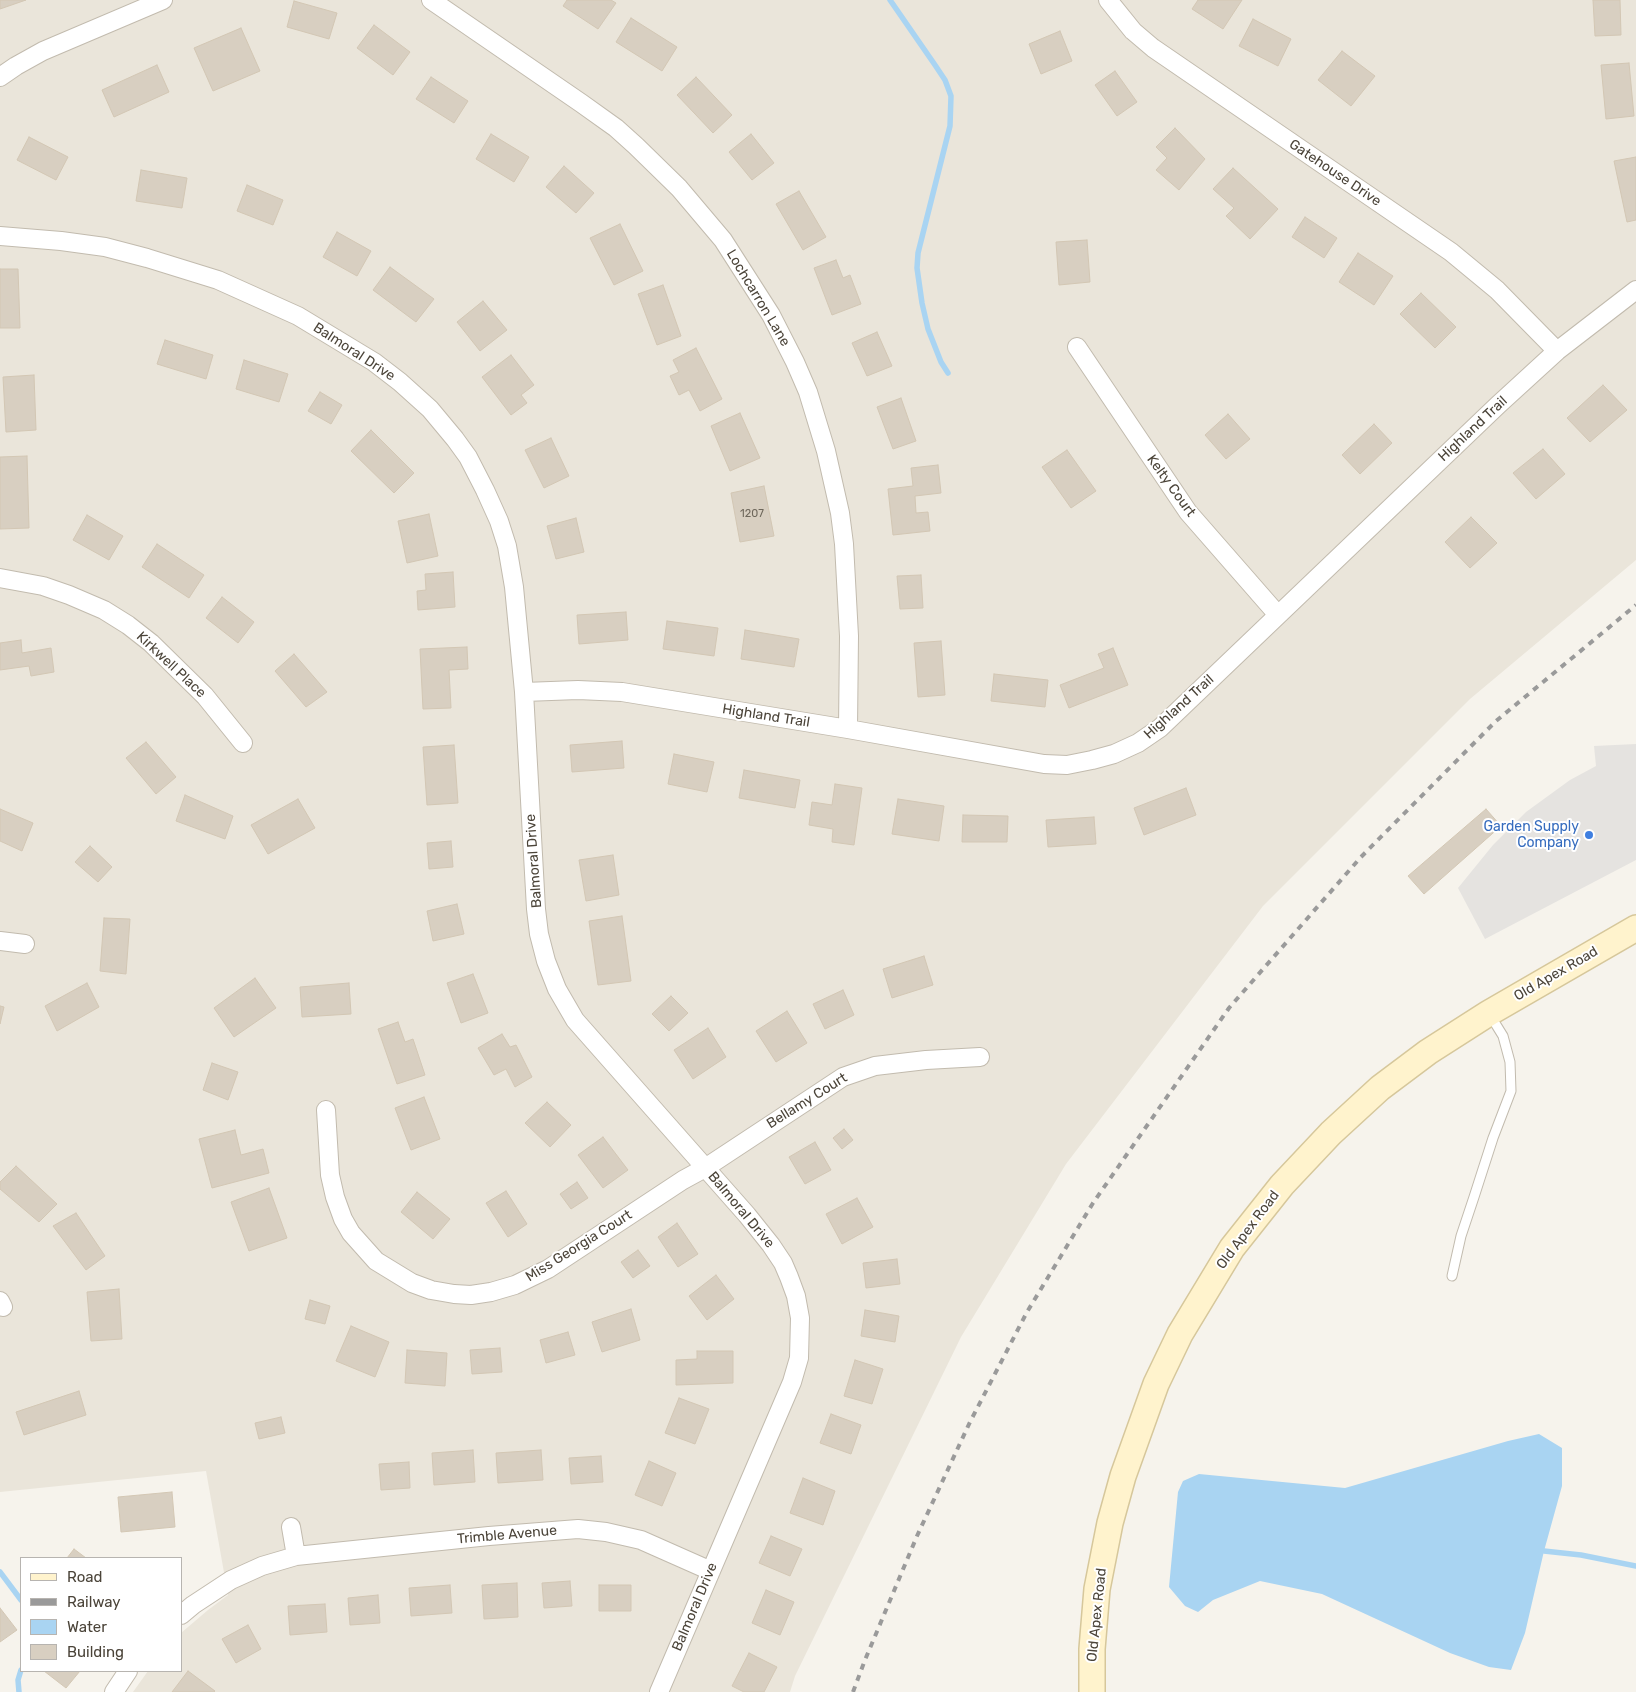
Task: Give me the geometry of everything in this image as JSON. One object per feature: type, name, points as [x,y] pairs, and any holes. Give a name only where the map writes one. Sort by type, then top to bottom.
[{"type":"main road","name":"Old Apex Road","points":[[1092,1692],[1092,1649],[1097,1590],[1110,1523],[1123,1476],[1156,1384],[1180,1334],[1232,1248],[1282,1185],[1331,1133],[1380,1088],[1428,1052],[1489,1013],[1636,928]]},
{"type":"street","points":[[0,77],[43,51],[163,0]]},
{"type":"street","name":"Lochcarron Lane","points":[[431,0],[581,103],[616,128],[636,146],[679,188],[723,240],[771,315],[808,392],[826,451],[840,513],[848,597],[848,729]]},
{"type":"street","name":"Gatehouse Drive","points":[[1108,0],[1132,30],[1153,48],[1451,252],[1497,290],[1557,351]]},
{"type":"street","name":"Balmoral Drive","points":[[0,236],[105,247],[147,258],[218,280],[298,316],[374,362],[400,382],[430,410],[455,439],[468,457],[486,490],[507,546],[514,587],[524,692],[536,909],[539,934],[546,961],[557,989],[575,1020],[747,1215],[783,1263],[796,1296],[800,1318],[799,1358],[792,1382],[659,1692]]},
{"type":"street","name":"Highland Trail","points":[[524,692],[578,690],[622,692],[848,729],[1044,764],[1067,765],[1114,754],[1160,728],[1498,405],[1557,351],[1636,290]]},
{"type":"street","name":"Kelty Court","points":[[1077,348],[1188,512],[1278,615]]},
{"type":"street","name":"Kirkwell Place","points":[[0,578],[43,586],[69,595],[104,610],[128,625],[151,643],[205,696],[243,742]]},
{"type":"street","points":[[0,941],[25,944]]},
{"type":"street","name":"Bellamy Court","points":[[705,1168],[842,1077],[859,1070],[884,1064],[980,1057]]},
{"type":"street","name":"Miss Georgia Court","points":[[326,1110],[330,1175],[335,1197],[343,1219],[351,1233],[376,1261],[393,1273],[431,1290],[454,1294],[470,1295],[491,1292],[515,1285],[548,1269],[683,1180],[705,1168]]},
{"type":"street","points":[[291,1527],[296,1556]]},
{"type":"street","name":"Trimble Avenue","points":[[182,1613],[231,1580],[262,1566],[296,1556],[489,1536],[578,1529],[606,1532],[640,1540],[711,1571]]},
{"type":"street","points":[[114,1692],[127,1672]]},
{"type":"lane","points":[[1452,1276],[1474,1197],[1493,1138],[1511,1091],[1510,1062],[1503,1036],[1489,1013]]},
{"type":"shaded area","points":[[0,0],[1636,0],[1636,560],[1470,699],[1263,906],[1066,1164],[961,1337],[795,1676],[790,1692],[133,1692],[147,1672],[182,1672],[182,1632],[228,1595],[206,1471],[0,1492]]},
{"type":"shaded area","points":[[1636,744],[1636,860],[1485,939],[1458,888],[1493,845],[1526,812],[1570,780],[1596,766],[1594,746]]},
{"type":"water","points":[[1539,1434],[1562,1448],[1562,1486],[1544,1551],[1525,1633],[1511,1670],[1489,1667],[1450,1653],[1322,1594],[1260,1581],[1213,1600],[1198,1612],[1185,1606],[1169,1587],[1178,1492],[1183,1481],[1199,1474],[1345,1488],[1508,1441]]},
{"type":"building","points":[[0,0],[26,0],[0,9]]},
{"type":"building","points":[[567,0],[611,0],[616,3],[598,29],[563,6]]},
{"type":"building","points":[[1198,0],[1242,0],[1223,29],[1192,9]]},
{"type":"building","points":[[1593,0],[1620,0],[1621,35],[1595,36]]},
{"type":"building","points":[[294,1],[337,13],[329,39],[287,27]]},
{"type":"building","points":[[631,18],[677,47],[662,71],[616,42]]},
{"type":"building","points":[[1253,19],[1291,39],[1278,66],[1239,46]]},
{"type":"building","points":[[374,25],[410,52],[393,75],[357,48]]},
{"type":"building","points":[[241,28],[260,71],[213,91],[194,48]]},
{"type":"building","points":[[1060,31],[1072,61],[1041,74],[1029,44]]},
{"type":"building","points":[[1342,51],[1375,76],[1351,106],[1318,80]]},
{"type":"building","points":[[1629,63],[1634,116],[1606,119],[1601,65]]},
{"type":"building","points":[[157,65],[169,92],[114,117],[102,90]]},
{"type":"building","points":[[1115,71],[1137,102],[1117,116],[1095,85]]},
{"type":"building","points":[[431,77],[468,101],[454,123],[416,99]]},
{"type":"building","points":[[696,77],[732,115],[713,133],[677,95]]},
{"type":"building","points":[[1175,128],[1205,159],[1179,190],[1156,170],[1167,158],[1156,147]]},
{"type":"building","points":[[491,134],[529,157],[514,182],[476,159]]},
{"type":"building","points":[[751,134],[774,163],[752,180],[729,152]]},
{"type":"building","points":[[29,137],[68,157],[56,180],[17,160]]},
{"type":"building","points":[[1636,157],[1636,220],[1627,222],[1614,161]]},
{"type":"building","points":[[564,166],[594,193],[576,213],[546,187]]},
{"type":"building","points":[[1233,168],[1278,209],[1250,239],[1226,216],[1234,208],[1213,189]]},
{"type":"building","points":[[141,170],[187,178],[182,208],[136,201]]},
{"type":"building","points":[[247,185],[283,200],[273,225],[237,211]]},
{"type":"building","points":[[799,191],[826,237],[803,250],[776,204]]},
{"type":"building","points":[[1305,217],[1337,238],[1324,258],[1292,237]]},
{"type":"building","points":[[620,224],[643,271],[614,285],[590,238]]},
{"type":"building","points":[[337,232],[371,251],[357,276],[323,257]]},
{"type":"building","points":[[1087,240],[1090,282],[1059,285],[1056,242]]},
{"type":"building","points":[[1358,253],[1393,276],[1374,305],[1339,282]]},
{"type":"building","points":[[836,260],[843,278],[850,275],[861,304],[832,315],[814,268]]},
{"type":"building","points":[[390,267],[434,299],[416,322],[373,290]]},
{"type":"building","points":[[0,269],[18,269],[20,328],[0,328]]},
{"type":"building","points":[[663,285],[681,336],[657,345],[638,294]]},
{"type":"building","points":[[1421,293],[1456,327],[1435,348],[1400,314]]},
{"type":"building","points":[[483,301],[507,330],[480,351],[457,322]]},
{"type":"building","points":[[877,332],[892,366],[867,376],[852,343]]},
{"type":"building","points":[[165,340],[213,355],[206,379],[157,364]]},
{"type":"building","points":[[696,348],[722,399],[700,411],[689,390],[679,395],[670,376],[679,372],[673,360]]},
{"type":"building","points":[[511,355],[534,385],[521,395],[527,403],[511,415],[482,377]]},
{"type":"building","points":[[244,360],[288,374],[279,402],[236,389]]},
{"type":"building","points":[[34,375],[36,430],[6,432],[3,377]]},
{"type":"building","points":[[1603,385],[1627,410],[1590,442],[1567,418]]},
{"type":"building","points":[[320,392],[342,405],[331,424],[308,411]]},
{"type":"building","points":[[901,398],[916,441],[893,449],[877,407]]},
{"type":"building","points":[[740,413],[760,458],[730,471],[711,426]]},
{"type":"building","points":[[1228,414],[1250,439],[1226,459],[1205,435]]},
{"type":"building","points":[[1374,424],[1392,443],[1360,474],[1342,455]]},
{"type":"building","points":[[371,430],[414,473],[394,493],[351,451]]},
{"type":"building","points":[[551,438],[569,476],[544,488],[525,450]]},
{"type":"building","points":[[1543,449],[1565,474],[1536,499],[1513,473]]},
{"type":"building","points":[[1067,450],[1096,491],[1071,508],[1042,467]]},
{"type":"building","points":[[27,456],[29,528],[0,529],[0,457]]},
{"type":"building","points":[[938,465],[941,493],[915,496],[916,513],[928,512],[930,531],[893,535],[888,489],[913,486],[911,468]]},
{"type":"building","points":[[764,486],[774,536],[740,542],[731,493]]},
{"type":"building","points":[[429,514],[438,556],[407,563],[398,521]]},
{"type":"building","points":[[87,515],[123,536],[109,560],[73,540]]},
{"type":"building","points":[[1471,517],[1497,543],[1470,568],[1445,542]]},
{"type":"building","points":[[576,518],[584,552],[556,559],[547,526]]},
{"type":"building","points":[[157,544],[204,575],[189,598],[142,567]]},
{"type":"building","points":[[453,572],[455,607],[418,610],[417,591],[426,590],[425,574]]},
{"type":"building","points":[[921,575],[923,608],[900,609],[897,576]]},
{"type":"building","points":[[222,597],[254,622],[238,643],[206,618]]},
{"type":"building","points":[[626,612],[628,640],[579,644],[577,615]]},
{"type":"building","points":[[667,621],[718,628],[714,656],[663,649]]},
{"type":"building","points":[[745,630],[799,639],[794,667],[741,659]]},
{"type":"building","points":[[21,640],[22,653],[51,648],[54,672],[31,676],[29,666],[0,670],[0,643]]},
{"type":"building","points":[[941,641],[945,695],[918,697],[914,643]]},
{"type":"building","points":[[467,647],[468,669],[449,670],[451,708],[423,709],[420,649]]},
{"type":"building","points":[[1113,648],[1128,685],[1069,708],[1060,685],[1104,668],[1098,654]]},
{"type":"building","points":[[294,654],[327,692],[306,707],[275,671]]},
{"type":"building","points":[[994,674],[1048,680],[1045,707],[991,701]]},
{"type":"building","points":[[622,741],[624,768],[572,772],[570,745]]},
{"type":"building","points":[[146,742],[176,777],[156,794],[126,758]]},
{"type":"building","points":[[454,745],[458,803],[427,805],[423,747]]},
{"type":"building","points":[[674,754],[714,762],[707,792],[668,784]]},
{"type":"building","points":[[744,770],[800,780],[795,808],[739,798]]},
{"type":"building","points":[[835,784],[862,788],[854,845],[832,842],[833,829],[809,825],[812,802],[832,805]]},
{"type":"building","points":[[1186,788],[1196,815],[1144,835],[1134,808]]},
{"type":"building","points":[[185,795],[233,816],[225,839],[176,821]]},
{"type":"building","points":[[298,799],[315,828],[268,854],[251,825]]},
{"type":"building","points":[[898,799],[944,806],[939,841],[892,834]]},
{"type":"building","points":[[0,809],[33,823],[22,851],[0,841]]},
{"type":"building","points":[[1486,809],[1501,826],[1424,894],[1408,876]]},
{"type":"building","points":[[963,815],[1008,816],[1007,842],[962,842]]},
{"type":"building","points":[[1094,817],[1096,844],[1048,847],[1046,820]]},
{"type":"building","points":[[451,841],[453,867],[429,869],[427,843]]},
{"type":"building","points":[[90,846],[112,867],[98,882],[75,862]]},
{"type":"building","points":[[613,855],[619,895],[586,901],[579,860]]},
{"type":"building","points":[[457,904],[464,934],[433,941],[427,911]]},
{"type":"building","points":[[622,916],[631,981],[598,985],[589,921]]},
{"type":"building","points":[[104,918],[130,919],[126,974],[100,971]]},
{"type":"building","points":[[924,956],[933,985],[892,998],[883,969]]},
{"type":"building","points":[[473,974],[488,1013],[461,1023],[447,983]]},
{"type":"building","points":[[255,978],[276,1008],[234,1037],[214,1008]]},
{"type":"building","points":[[87,983],[99,1007],[57,1031],[45,1006]]},
{"type":"building","points":[[349,983],[351,1014],[302,1017],[300,987]]},
{"type":"building","points":[[843,990],[854,1015],[825,1029],[813,1004]]},
{"type":"building","points":[[671,996],[688,1013],[669,1031],[652,1014]]},
{"type":"building","points":[[0,1006],[4,1007],[0,1024]]},
{"type":"building","points":[[787,1011],[807,1043],[776,1062],[756,1031]]},
{"type":"building","points":[[398,1022],[405,1042],[413,1039],[425,1075],[397,1084],[378,1029]]},
{"type":"building","points":[[708,1028],[726,1057],[693,1079],[674,1050]]},
{"type":"building","points":[[502,1034],[510,1047],[516,1045],[532,1077],[515,1087],[506,1069],[494,1075],[478,1048]]},
{"type":"building","points":[[212,1063],[238,1072],[228,1100],[203,1090]]},
{"type":"building","points":[[424,1097],[440,1139],[411,1150],[395,1108]]},
{"type":"building","points":[[547,1102],[571,1125],[550,1147],[525,1123]]},
{"type":"building","points":[[844,1129],[853,1140],[842,1149],[833,1138]]},
{"type":"building","points":[[235,1130],[241,1155],[263,1149],[269,1173],[212,1188],[199,1139]]},
{"type":"building","points":[[603,1137],[628,1170],[603,1188],[578,1155]]},
{"type":"building","points":[[815,1142],[831,1170],[805,1184],[789,1157]]},
{"type":"building","points":[[16,1166],[57,1204],[39,1222],[0,1189],[0,1182]]},
{"type":"building","points":[[577,1182],[588,1198],[571,1209],[560,1194]]},
{"type":"building","points":[[269,1188],[287,1238],[249,1251],[231,1202]]},
{"type":"building","points":[[506,1191],[527,1224],[508,1237],[486,1203]]},
{"type":"building","points":[[417,1192],[450,1219],[433,1239],[401,1212]]},
{"type":"building","points":[[857,1198],[873,1227],[842,1244],[826,1214]]},
{"type":"building","points":[[76,1213],[105,1256],[86,1270],[53,1226]]},
{"type":"building","points":[[677,1223],[698,1254],[678,1267],[658,1237]]},
{"type":"building","points":[[638,1250],[650,1266],[633,1278],[621,1262]]},
{"type":"building","points":[[897,1259],[900,1284],[866,1288],[863,1263]]},
{"type":"building","points":[[716,1275],[734,1299],[707,1320],[689,1296]]},
{"type":"building","points":[[119,1289],[122,1339],[91,1341],[87,1292]]},
{"type":"building","points":[[310,1300],[330,1306],[325,1324],[305,1319]]},
{"type":"building","points":[[631,1309],[640,1340],[602,1352],[592,1322]]},
{"type":"building","points":[[865,1310],[899,1316],[895,1342],[861,1336]]},
{"type":"building","points":[[351,1326],[389,1342],[375,1377],[336,1361]]},
{"type":"building","points":[[568,1332],[575,1355],[546,1363],[540,1340]]},
{"type":"building","points":[[500,1348],[502,1372],[472,1374],[470,1350]]},
{"type":"building","points":[[407,1350],[447,1353],[445,1386],[405,1383]]},
{"type":"building","points":[[697,1351],[733,1351],[733,1383],[676,1385],[676,1360],[697,1359]]},
{"type":"building","points":[[855,1360],[883,1369],[872,1404],[844,1396]]},
{"type":"building","points":[[79,1391],[86,1415],[24,1435],[16,1412]]},
{"type":"building","points":[[679,1398],[709,1409],[695,1444],[665,1433]]},
{"type":"building","points":[[831,1414],[861,1425],[851,1454],[820,1443]]},
{"type":"building","points":[[281,1417],[285,1433],[259,1439],[255,1423]]},
{"type":"building","points":[[473,1450],[475,1482],[434,1485],[432,1453]]},
{"type":"building","points":[[541,1450],[543,1480],[498,1483],[496,1453]]},
{"type":"building","points":[[601,1456],[603,1482],[571,1484],[569,1458]]},
{"type":"building","points":[[649,1461],[676,1473],[662,1506],[635,1495]]},
{"type":"building","points":[[409,1462],[410,1488],[381,1490],[379,1464]]},
{"type":"building","points":[[803,1478],[835,1491],[823,1525],[790,1513]]},
{"type":"building","points":[[172,1492],[175,1527],[121,1532],[118,1497]]},
{"type":"building","points":[[771,1536],[802,1549],[790,1576],[759,1563]]},
{"type":"building","points":[[74,1549],[85,1557],[68,1557]]},
{"type":"building","points":[[570,1581],[572,1606],[544,1608],[542,1583]]},
{"type":"building","points":[[517,1583],[518,1617],[484,1619],[482,1585]]},
{"type":"building","points":[[450,1585],[452,1613],[411,1616],[409,1588]]},
{"type":"building","points":[[599,1585],[631,1585],[631,1611],[599,1611]]},
{"type":"building","points":[[766,1590],[794,1602],[780,1635],[752,1623]]},
{"type":"building","points":[[378,1595],[380,1623],[350,1625],[348,1598]]},
{"type":"building","points":[[325,1604],[327,1632],[290,1635],[288,1606]]},
{"type":"building","points":[[0,1608],[17,1630],[0,1642]]},
{"type":"building","points":[[248,1625],[261,1649],[236,1663],[222,1639]]},
{"type":"building","points":[[749,1653],[777,1667],[764,1692],[744,1692],[732,1686]]},
{"type":"building","points":[[188,1671],[215,1691],[172,1692]]},
{"type":"building","points":[[45,1672],[79,1672],[66,1688]]},
{"type":"waterway","points":[[890,0],[945,80],[951,96],[950,126],[918,253],[917,268],[928,329],[941,362],[948,373]]},
{"type":"waterway","points":[[1544,1551],[1581,1555],[1636,1566]]},
{"type":"waterway","points":[[0,1572],[20,1599]]},
{"type":"waterway","points":[[19,1692],[18,1680],[20,1672]]},
{"type":"railway","points":[[853,1692],[917,1536],[970,1422],[1027,1312],[1093,1203],[1229,1008],[1361,857],[1496,721],[1636,605]]},
{"type":"place","name":"Garden Supply Company","points":[[1589,835]]}]
